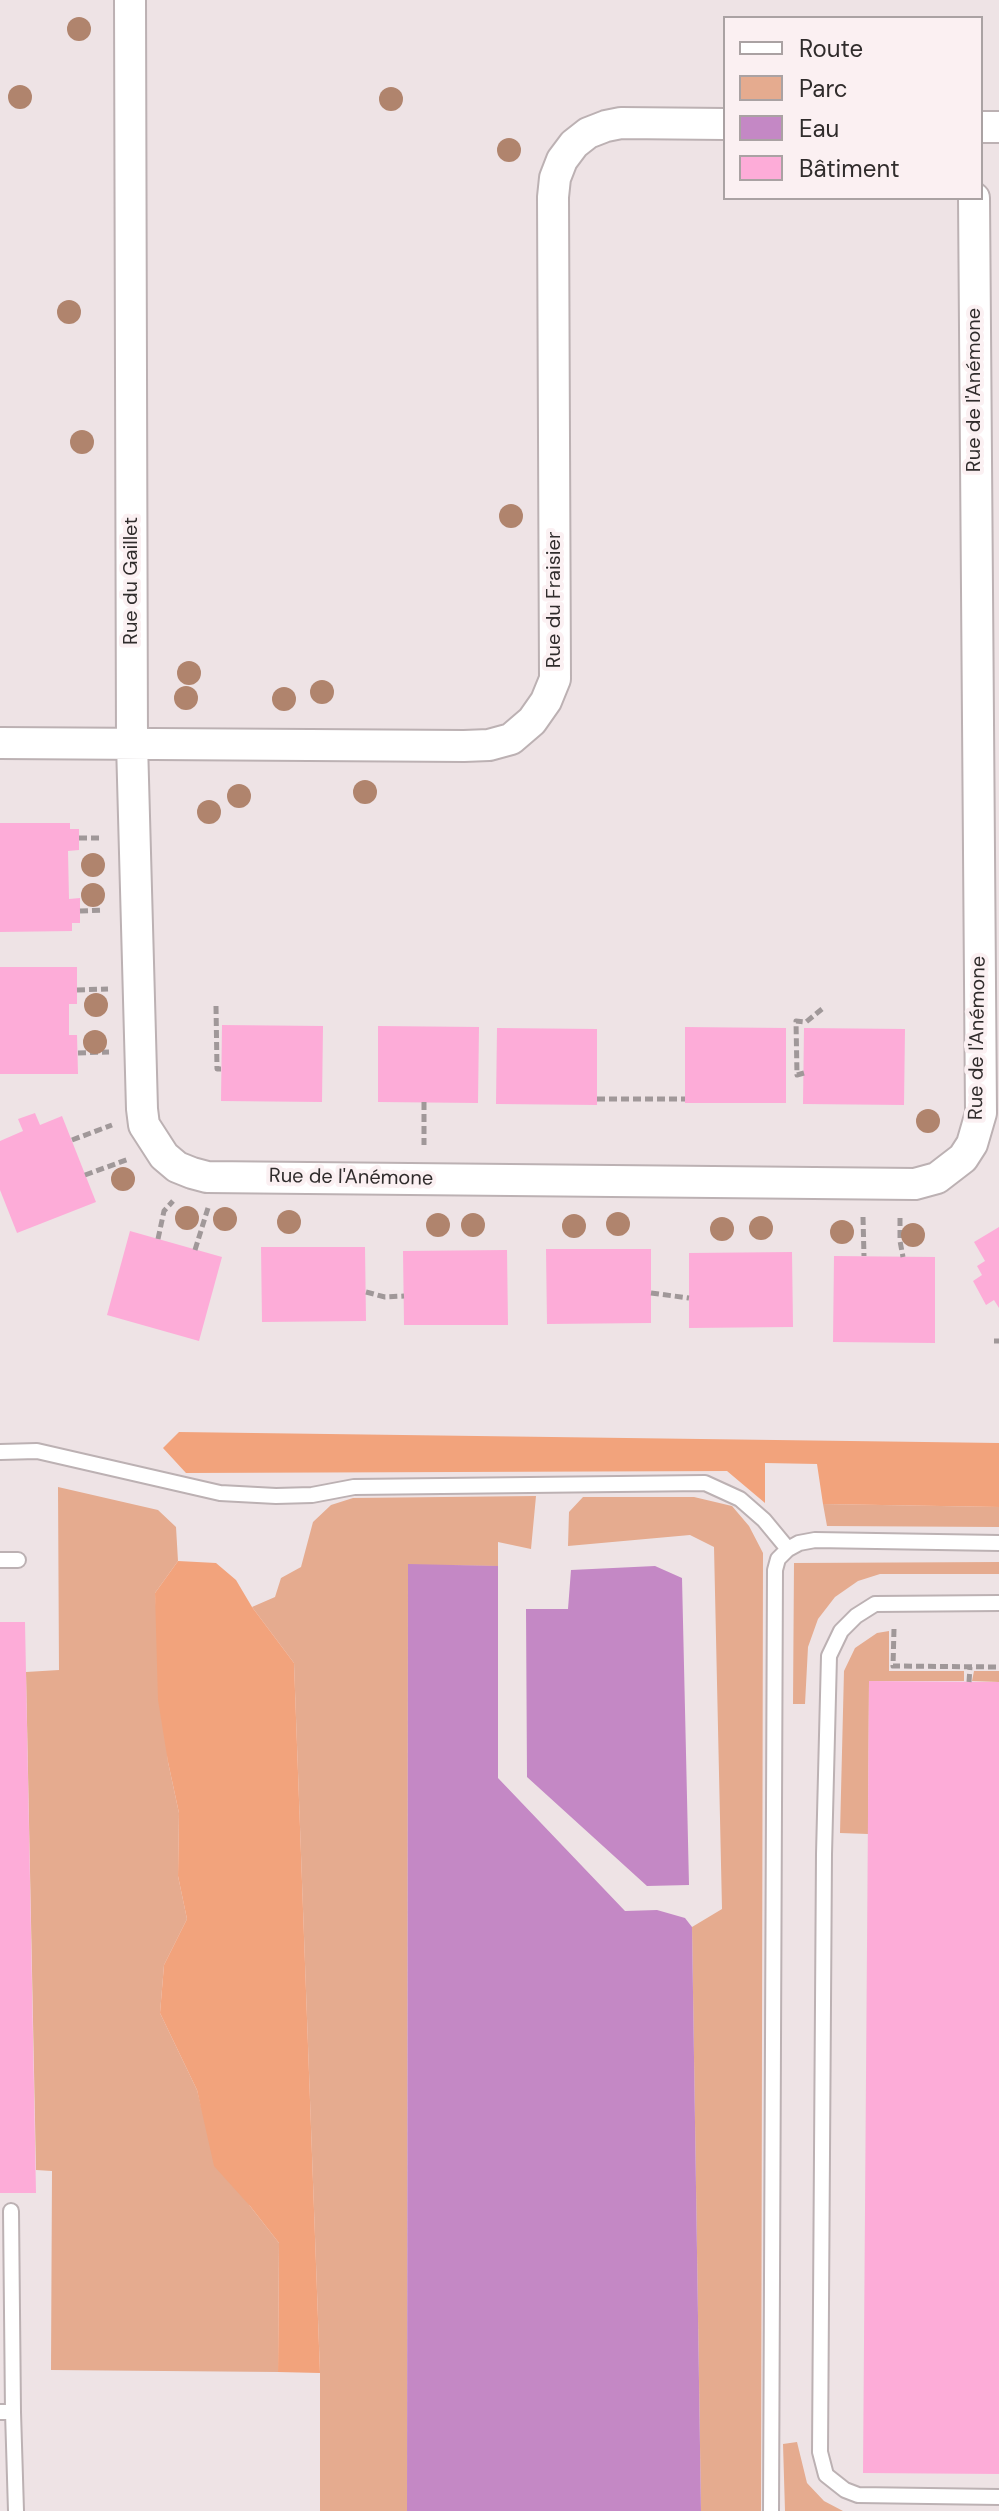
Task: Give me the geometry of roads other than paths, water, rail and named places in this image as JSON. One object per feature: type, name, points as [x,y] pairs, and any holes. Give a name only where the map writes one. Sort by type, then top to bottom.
[{"type":"street","name":"Rue du Gaillet","points":[[130,0],[132,743],[142,1109],[144,1125],[161,1152]]},
{"type":"street","name":"Rue du Fraisier","points":[[0,743],[489,745],[511,739],[532,721],[546,701],[555,679],[555,178],[562,160],[574,144],[588,133],[606,126],[621,123],[723,124]]},
{"type":"street","name":"Rue de l'Anémone","points":[[161,1152],[177,1167],[207,1177],[915,1184],[937,1178],[963,1158],[975,1137],[981,1113],[988,825],[974,200]]},
{"type":"lane","points":[[0,1452],[37,1451],[220,1493],[276,1496],[312,1495],[354,1487],[705,1483],[740,1499],[764,1520],[788,1549]]},
{"type":"lane","points":[[771,2511],[775,1570],[778,1559],[788,1549],[815,1540],[999,1543]]},
{"type":"lane","points":[[0,1560],[18,1560]]},
{"type":"lane","points":[[999,1603],[875,1604],[856,1616],[841,1631],[829,1656],[824,1869],[820,2436],[821,2464],[826,2475],[833,2483],[858,2495],[999,2497]]},
{"type":"lane","points":[[11,2211],[6,2412],[16,2511]]},
{"type":"water","points":[[408,1564],[498,1566],[498,1778],[625,1911],[657,1910],[685,1918],[692,1927],[701,2511],[407,2511]]},
{"type":"water","points":[[655,1566],[682,1578],[689,1885],[647,1886],[527,1777],[526,1609],[568,1609],[571,1570]]}]
